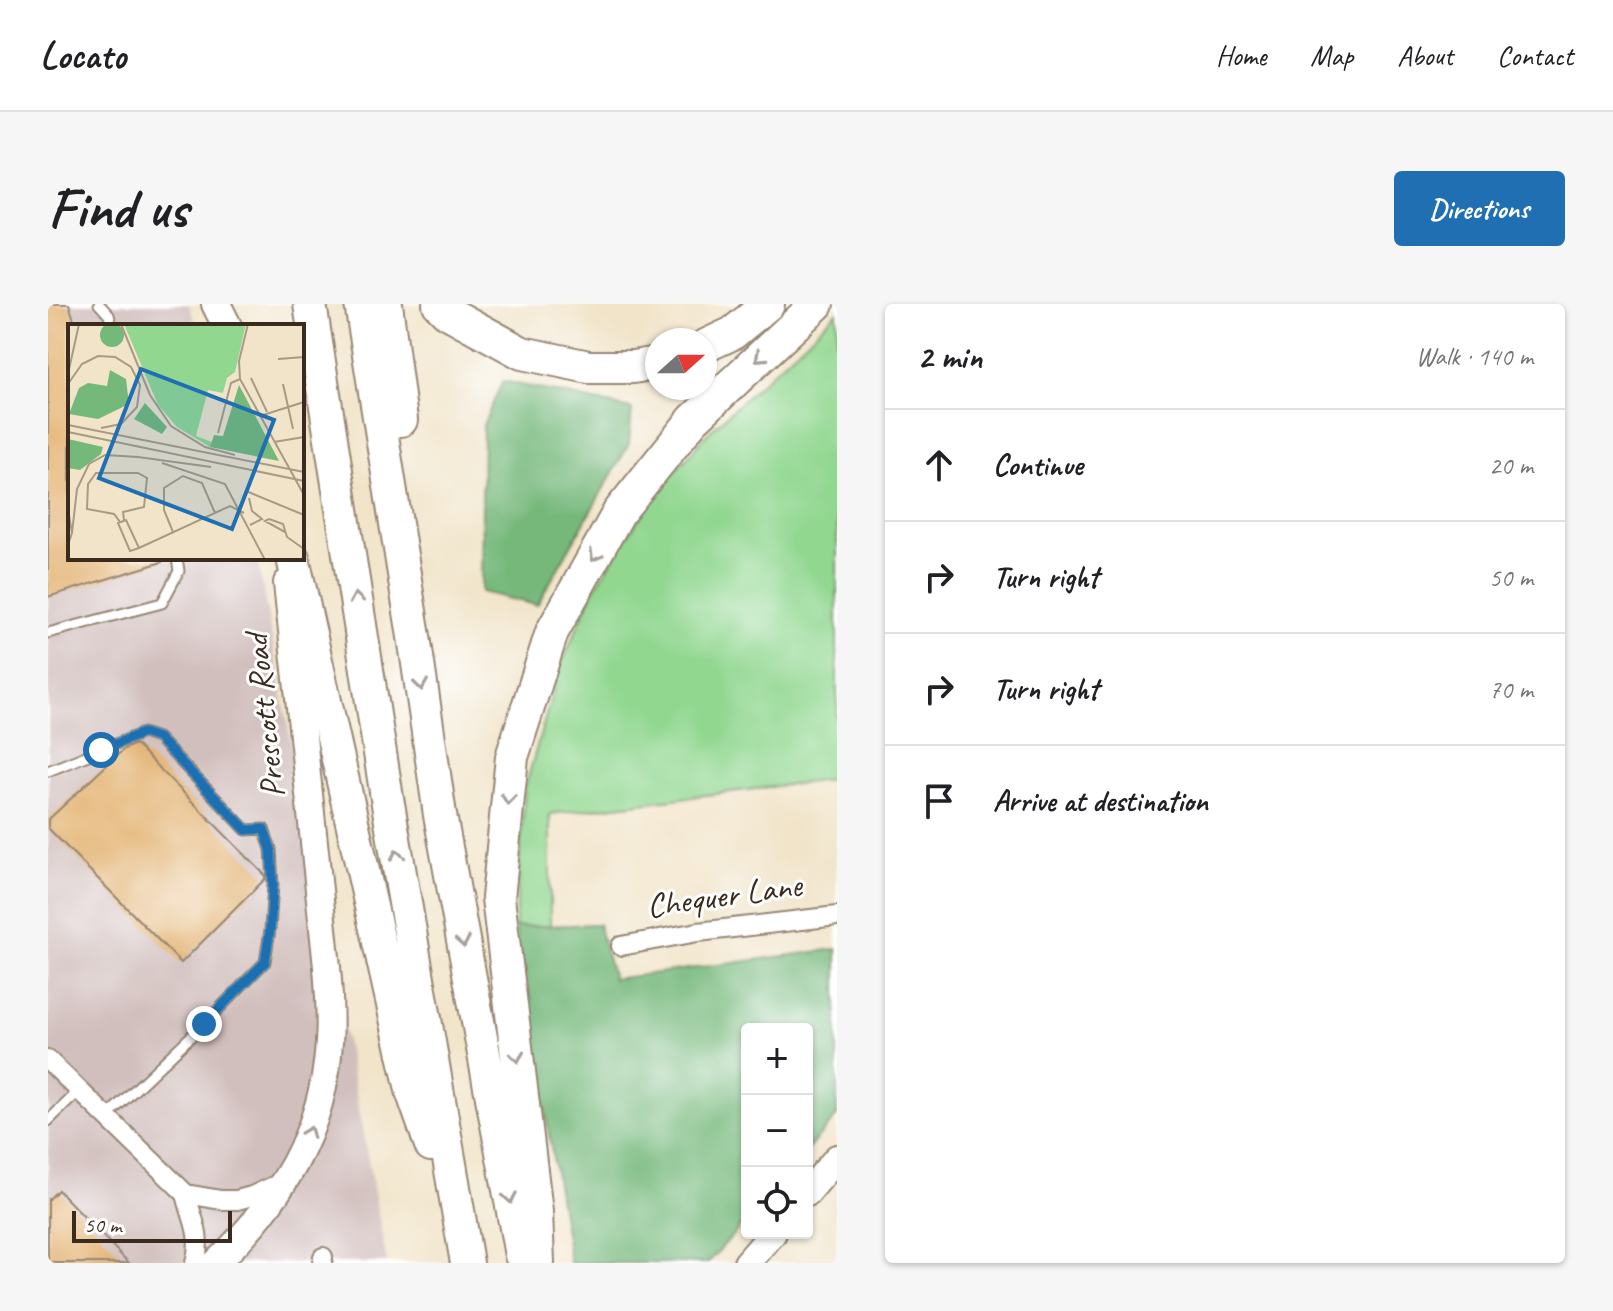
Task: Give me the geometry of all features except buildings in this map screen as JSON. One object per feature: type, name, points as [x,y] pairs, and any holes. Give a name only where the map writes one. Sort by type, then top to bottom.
[{"type":"highway","points":[[310,304],[387,798],[467,1263]]},
{"type":"highway","points":[[361,304],[440,815],[522,1263]]},
{"type":"highway","points":[[386,304],[411,493],[415,643]]},
{"type":"highway","points":[[439,304],[447,312],[522,353],[589,367],[645,365]]},
{"type":"highway","points":[[717,340],[733,333],[768,304]]},
{"type":"highway","points":[[538,1263],[536,1212],[498,898],[512,757],[552,632],[619,512],[693,420],[817,304]]},
{"type":"highway","points":[[293,560],[413,1094],[460,1227]]},
{"type":"main road","points":[[216,304],[226,324]]},
{"type":"street","name":"Prescott Road","points":[[216,1263],[256,1222],[299,1156],[316,1113],[329,1043],[327,967],[284,560]]},
{"type":"street","name":"Chequer Lane","points":[[621,946],[698,932],[837,916]]},
{"type":"street","points":[[48,1060],[186,1194],[198,1232],[195,1263]]},
{"type":"street","points":[[813,1187],[835,1165]]},
{"type":"street","points":[[186,1194],[237,1200],[268,1190],[286,1179]]},
{"type":"street","points":[[747,1263],[768,1239]]},
{"type":"lane","points":[[99,304],[109,315],[111,324]]},
{"type":"lane","points":[[48,633],[162,603],[179,571],[177,560]]},
{"type":"lane","points":[[48,771],[143,733],[158,738],[246,830],[264,829],[271,849],[273,884],[265,962],[106,1117]]},
{"type":"lane","points":[[48,1121],[79,1091]]},
{"type":"shaded area","points":[[48,304],[189,304],[195,324],[68,324],[68,560],[257,560],[387,1263],[48,1263]]},
{"type":"green space","points":[[837,312],[837,779],[550,814],[550,926],[515,927],[525,788],[560,667],[595,588],[654,495],[711,430]]},
{"type":"green space","points":[[503,381],[632,409],[629,444],[537,605],[481,592],[483,425]]},
{"type":"green space","points":[[598,924],[613,979],[837,949],[837,1116],[813,1143],[813,1023],[741,1023],[741,1226],[708,1263],[570,1263],[515,927]]},
{"type":"route","points":[[101,750],[143,733],[158,738],[246,830],[264,829],[271,849],[273,884],[265,962],[204,1024]]}]
